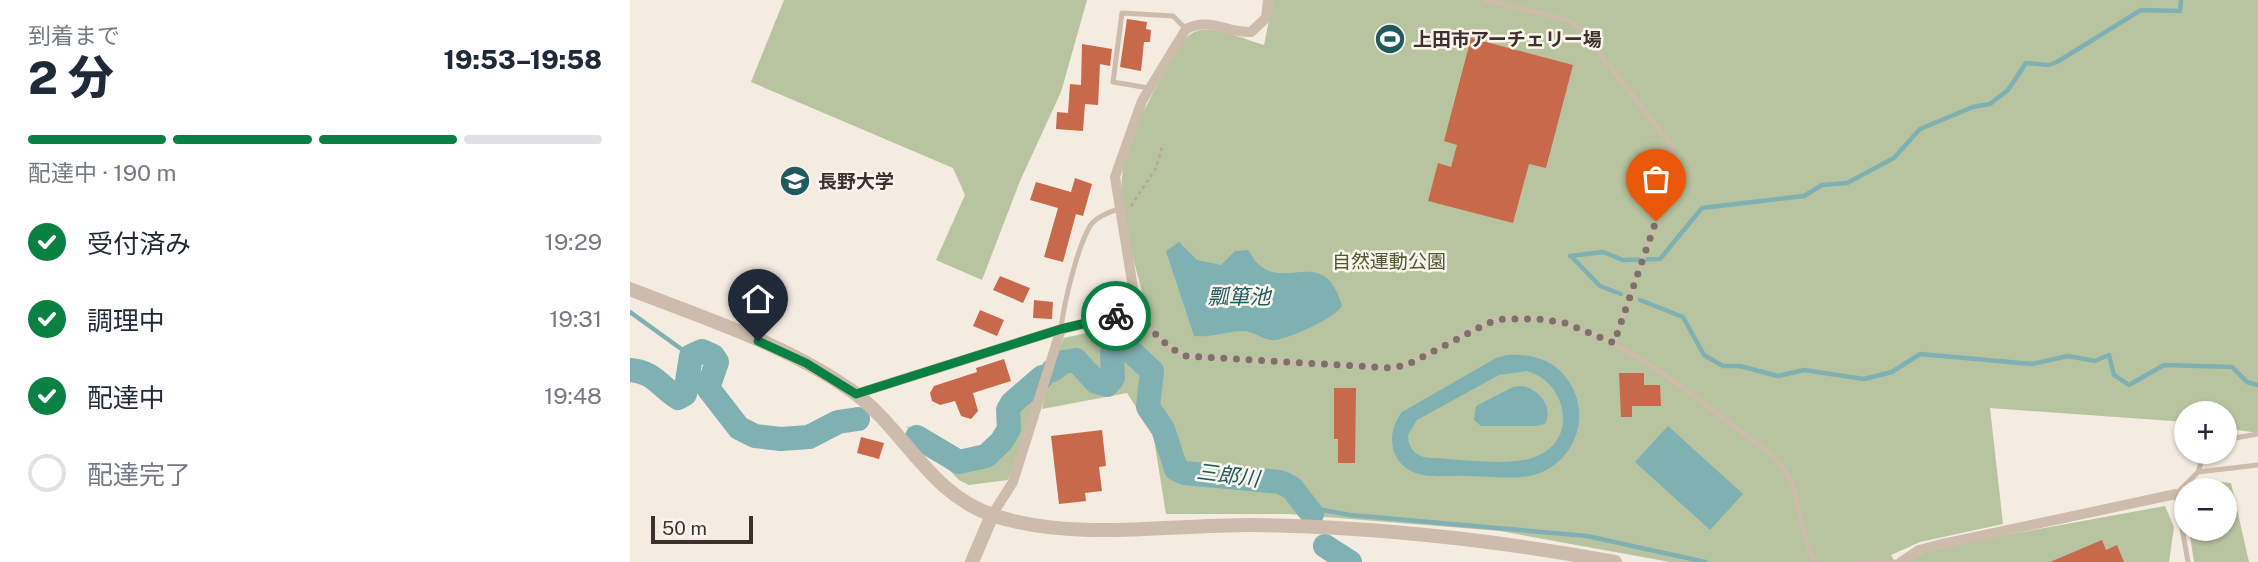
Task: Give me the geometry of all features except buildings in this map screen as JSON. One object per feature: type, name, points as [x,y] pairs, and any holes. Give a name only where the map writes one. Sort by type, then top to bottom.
[{"type":"street","points":[[856,394],[1061,329],[1137,312],[1118,209],[1115,177],[1149,88],[1186,29],[1198,23],[1211,23],[1251,32],[1266,18],[1268,0]]},
{"type":"street","points":[[630,289],[783,351],[856,394],[891,429],[928,474],[963,500],[992,514],[1032,526],[1084,529],[1238,525],[1418,534],[1506,543],[1615,562]]},
{"type":"street","points":[[972,562],[992,514],[1013,482],[1061,329]]},
{"type":"street","points":[[1901,562],[1919,550],[1938,545],[2174,494]]},
{"type":"lane","points":[[1486,0],[1567,20],[1580,27],[1672,146],[1674,168],[1614,343]]},
{"type":"lane","points":[[1149,88],[1114,82],[1122,13],[1173,16],[1186,29]]},
{"type":"lane","points":[[1061,329],[1066,298],[1089,227],[1099,217],[1118,209]]},
{"type":"lane","points":[[1137,312],[1172,349],[1195,357],[1391,368],[1407,365],[1488,323],[1503,319],[1539,319],[1565,323],[1614,343],[1771,454],[1786,472],[1794,489],[1810,553],[1817,562]]},
{"type":"lane","points":[[2237,438],[2258,434]]},
{"type":"lane","points":[[2191,478],[2201,464]]},
{"type":"lane","points":[[2198,471],[2258,465]]},
{"type":"lane","points":[[2184,541],[2188,562]]},
{"type":"lane","points":[[1860,562],[1901,562]]},
{"type":"path","points":[[1118,209],[1131,206],[1156,168],[1163,144]]},
{"type":"green space","points":[[784,0],[1087,0],[1061,92],[1020,181],[982,280],[936,260],[965,195],[953,168],[751,82]]},
{"type":"green space","name":"自然運動公園","points":[[1273,0],[2258,0],[2258,433],[2237,430],[2237,401],[2174,401],[2174,421],[1990,408],[2003,524],[1920,542],[1891,555],[1895,562],[1670,562],[1500,531],[1289,514],[1166,514],[1153,433],[1127,393],[1042,409],[1051,367],[1064,338],[1149,319],[1126,228],[1122,177],[1133,135],[1173,57],[1185,39],[1202,30],[1225,33],[1264,45]]},
{"type":"green space","points":[[1043,370],[1034,409],[1008,480],[969,485],[959,480],[906,426],[938,438],[967,455],[980,454],[997,442],[1000,406],[1004,400]]},
{"type":"green space","points":[[2165,506],[2174,527],[2169,562],[1906,562],[1935,548]]},
{"type":"green space","points":[[2237,509],[2249,562],[2194,562],[2191,541],[2237,541]]},
{"type":"water","name":"瓢箪池","points":[[1179,242],[1197,260],[1221,265],[1235,251],[1248,250],[1258,264],[1269,271],[1315,273],[1325,277],[1334,288],[1342,306],[1330,317],[1311,327],[1275,340],[1244,331],[1194,336],[1166,251]]},
{"type":"water","points":[[1507,355],[1535,357],[1552,364],[1566,377],[1577,398],[1579,412],[1575,439],[1568,451],[1548,469],[1534,475],[1517,477],[1430,476],[1403,466],[1392,444],[1394,428],[1402,412],[1496,358]],"holes":[[[1527,371],[1552,388],[1563,414],[1557,440],[1547,451],[1532,458],[1496,462],[1425,457],[1411,448],[1408,435],[1417,420],[1499,375]]]},
{"type":"water","points":[[1522,386],[1534,391],[1543,400],[1548,411],[1545,424],[1481,426],[1474,420],[1476,406],[1513,387]]},
{"type":"water","points":[[1668,426],[1743,494],[1710,530],[1635,462]]},
{"type":"waterway","points":[[1570,256],[1603,252],[1623,260],[1660,259],[1702,208],[1804,196],[1822,185],[1847,183],[1894,158],[1920,129],[1973,107],[1990,104],[2008,90],[2026,63],[2049,65],[2057,62],[2141,10],[2180,11],[2181,0]]},
{"type":"waterway","points":[[1571,256],[1600,286],[1621,294]]},
{"type":"waterway","points":[[1640,300],[1683,317],[1704,355],[1723,366],[1740,366],[1778,376],[1804,370],[1864,379],[1892,372],[1920,354],[2032,364],[2068,356],[2095,361],[2109,355],[2114,375],[2129,385],[2164,365],[2232,367],[2247,382],[2258,385]]},
{"type":"waterway","points":[[630,312],[691,356]]},
{"type":"waterway","name":"三郎川","points":[[1053,370],[1063,362],[1076,360],[1096,382],[1107,385],[1113,378],[1112,352],[1117,346],[1125,346],[1152,371],[1148,407],[1163,429],[1176,469],[1185,473],[1280,482],[1292,488],[1312,514]]},
{"type":"waterway","name":"三郎川","points":[[630,370],[646,374],[678,398],[685,394],[691,356],[702,351],[713,356],[717,362],[708,388],[739,428],[755,436],[781,439],[809,437],[838,422],[858,419]]},
{"type":"waterway","name":"三郎川","points":[[917,437],[959,462],[986,456],[1001,442],[1009,429],[1008,410],[1012,403],[1042,377]]},
{"type":"waterway","points":[[1307,507],[1350,515],[1587,536],[1705,562]]},
{"type":"waterway","name":"三郎川","points":[[1325,546],[1350,562]]},
{"type":"way so far","points":[[1116,316],[1137,312],[1153,332],[1172,349],[1185,356],[1320,365],[1391,368],[1407,365],[1488,323],[1503,319],[1539,319],[1565,323],[1614,343],[1656,221]]},
{"type":"place","name":"上田市アーチェリー場","points":[[1390,39]]},
{"type":"place","name":"長野大学","points":[[795,181]]},
{"type":"route","points":[[758,341],[806,363],[856,394],[1061,329],[1116,316]]}]
